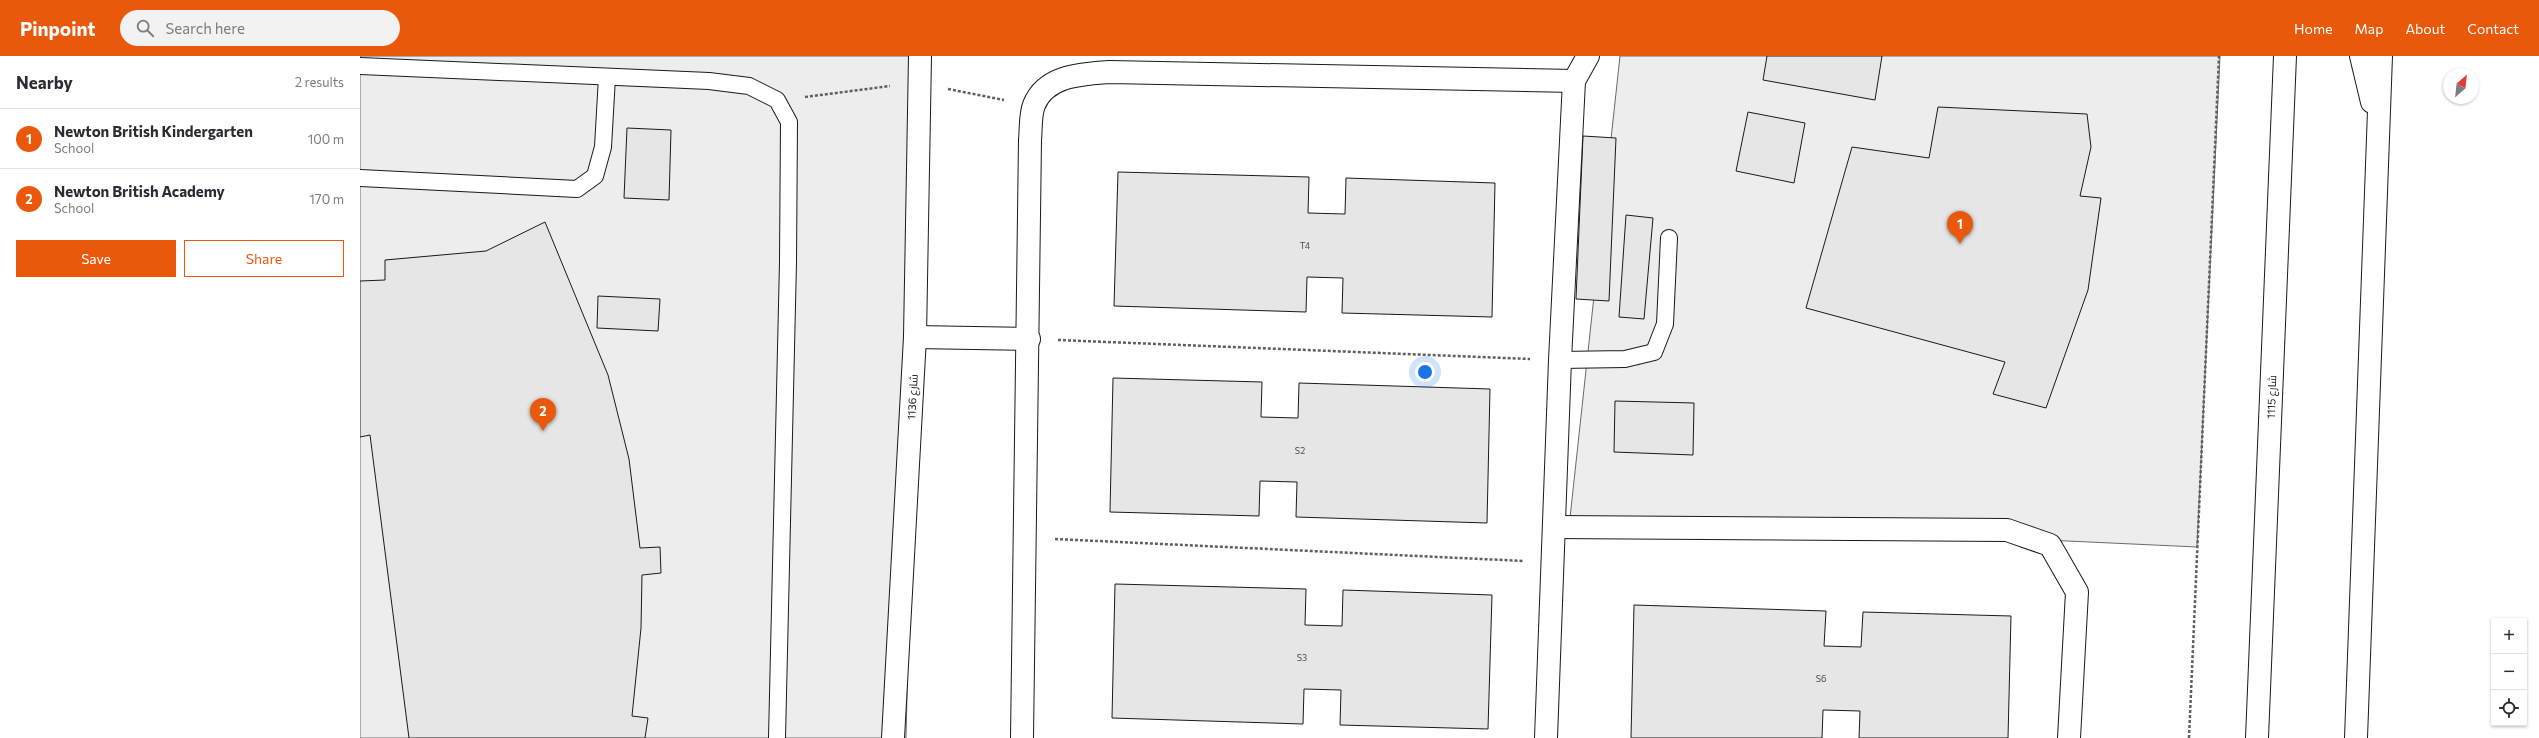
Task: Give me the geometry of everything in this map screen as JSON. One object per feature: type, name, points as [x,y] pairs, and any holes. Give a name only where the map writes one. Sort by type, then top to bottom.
[{"type":"street","name":"شارع 1136","points":[[893,738],[915,337],[920,56]]},
{"type":"street","points":[[1546,738],[1560,360],[1574,81],[1588,56]]},
{"type":"street","name":"شارع 1115","points":[[2257,738],[2285,56]]},
{"type":"street","points":[[2361,56],[2379,133]]},
{"type":"street","points":[[2356,738],[2381,56]]},
{"type":"street","points":[[1022,738],[1029,339],[1030,140],[1034,106],[1047,87],[1072,75],[1110,72],[1574,81]]},
{"type":"street","points":[[915,337],[1029,339]]},
{"type":"street","points":[[1554,527],[2006,530],[2050,545],[2078,592],[2069,738]]},
{"type":"lane","points":[[360,66],[709,81],[749,86],[777,100],[789,122],[788,262],[776,738]]},
{"type":"lane","points":[[360,178],[577,189],[595,176],[603,147],[607,77]]},
{"type":"lane","points":[[1560,360],[1625,359],[1654,352],[1665,324],[1669,238]]},
{"type":"path","points":[[2189,738],[2219,56]]},
{"type":"path","points":[[1029,339],[1560,360]]},
{"type":"path","points":[[1025,538],[1553,562]]},
{"type":"shaded area","points":[[360,56],[922,56],[906,738],[360,738]]},
{"type":"shaded area","points":[[1620,56],[2220,56],[2197,547],[1570,518]]},
{"type":"building","points":[[1767,56],[1882,56],[1875,100],[1763,80]]},
{"type":"building","points":[[1938,107],[2087,114],[2091,147],[2080,196],[2101,198],[2088,290],[2046,408],[1993,394],[2005,362],[1806,308],[1852,147],[1929,158]]},
{"type":"building","points":[[1748,112],[1805,123],[1794,183],[1736,171]]},
{"type":"building","points":[[627,128],[671,130],[669,200],[624,198]]},
{"type":"building","points":[[1583,136],[1616,138],[1609,301],[1576,299]]},
{"type":"building","points":[[1118,172],[1309,177],[1308,213],[1345,214],[1346,178],[1495,183],[1492,317],[1342,313],[1343,278],[1307,277],[1306,312],[1114,306]]},
{"type":"building","points":[[1626,215],[1653,218],[1644,319],[1619,317]]},
{"type":"building","points":[[545,222],[608,375],[629,459],[640,548],[660,547],[661,573],[642,575],[641,628],[632,716],[648,718],[645,738],[409,738],[370,435],[360,437],[360,281],[385,280],[385,260],[486,251]]},
{"type":"building","points":[[598,296],[660,299],[658,331],[597,328]]},
{"type":"building","points":[[1113,378],[1262,382],[1261,417],[1298,418],[1299,383],[1490,389],[1487,523],[1296,517],[1297,482],[1260,481],[1259,516],[1110,512]]},
{"type":"building","points":[[1615,401],[1694,403],[1693,455],[1614,452]]},
{"type":"building","points":[[1115,584],[1306,589],[1305,625],[1342,626],[1343,590],[1492,595],[1488,729],[1340,725],[1341,690],[1304,689],[1303,724],[1112,718]]},
{"type":"building","points":[[1634,605],[1826,611],[1824,646],[1861,647],[1863,612],[2011,616],[2008,738],[1859,738],[1860,711],[1823,710],[1822,738],[1631,738]]},
{"type":"place","name":"Newton British Kindergarten","points":[[1960,244]]},
{"type":"place","name":"Newton British Academy","points":[[543,431]]}]
